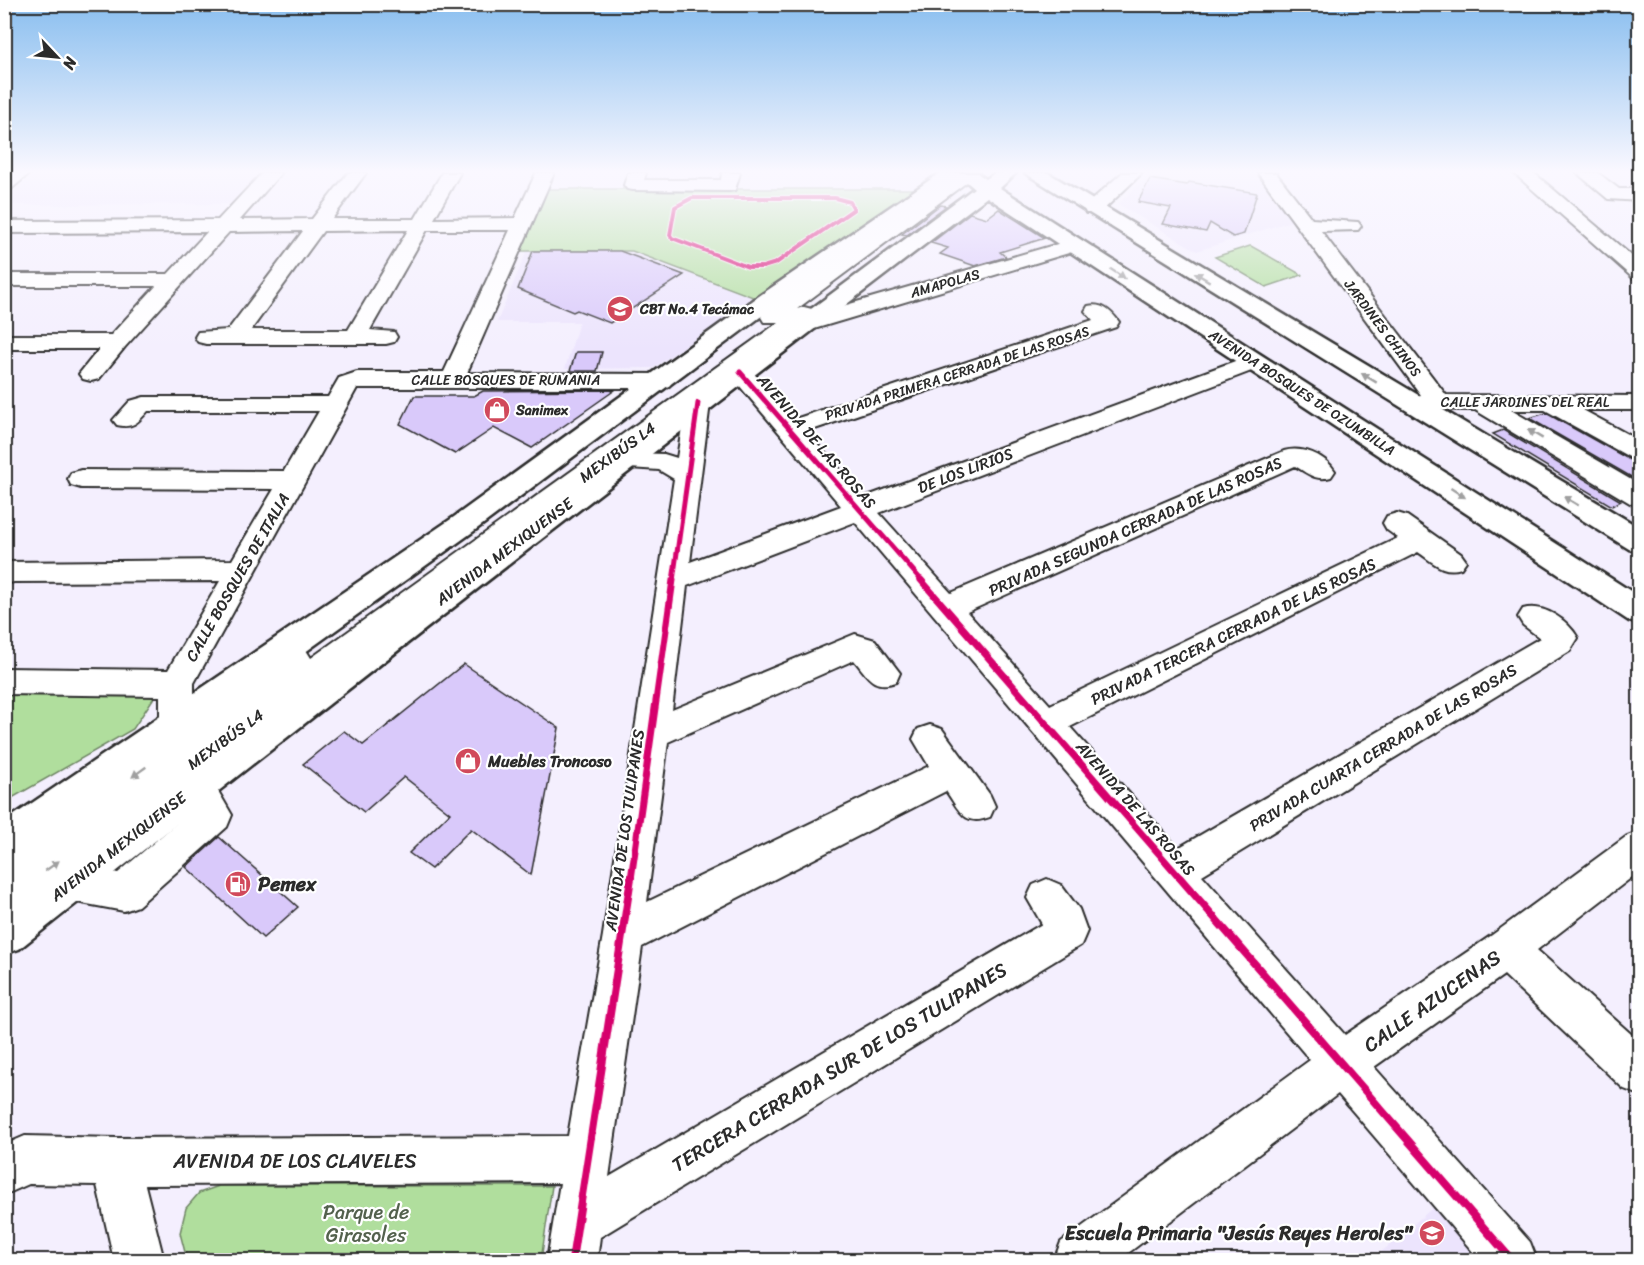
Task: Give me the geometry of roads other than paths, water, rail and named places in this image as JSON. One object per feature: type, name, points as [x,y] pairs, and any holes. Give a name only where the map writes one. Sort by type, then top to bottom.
[{"type":"main road","name":"AVENIDA MEXIQUENSE","points":[[184,755],[463,524],[835,254],[876,232]]},
{"type":"main road","name":"AVENIDA MEXIQUENSE","points":[[4,845],[115,766],[184,755],[623,461],[859,284],[917,232]]},
{"type":"main road","name":"AVENIDA BOSQUES DE OZUMBILLA","points":[[1056,232],[1254,362],[1441,463],[1640,613]]},
{"type":"main road","points":[[1128,232],[1640,542]]},
{"type":"main road","points":[[1083,251],[1105,240],[1121,238],[1143,241]]},
{"type":"main road","points":[[1441,463],[1464,452],[1502,459]]},
{"type":"main road","points":[[4,821],[72,785],[115,766]]},
{"type":"main road","points":[[4,943],[39,897]]},
{"type":"main road","name":"AVENIDA MEXIQUENSE","points":[[4,934],[39,897]]},
{"type":"street","points":[[91,374],[217,232]]},
{"type":"street","points":[[234,337],[313,232]]},
{"type":"street","points":[[355,337],[418,232]]},
{"type":"street","points":[[452,380],[518,232]]},
{"type":"street","name":"MEXIBÚS L4","points":[[4,870],[184,755],[902,232]]},
{"type":"street","name":"JARDINES CHINOS","points":[[1310,232],[1439,402]]},
{"type":"street","points":[[1591,232],[1640,274]]},
{"type":"street","name":"AMAPOLAS","points":[[806,324],[884,301],[1083,251]]},
{"type":"street","points":[[4,280],[174,280]]},
{"type":"street","points":[[859,284],[868,294],[884,301]]},
{"type":"street","name":"PRIVADA PRIMERA CERRADA DE LAS ROSAS","points":[[789,429],[1108,322],[1095,311]]},
{"type":"street","points":[[206,337],[386,337]]},
{"type":"street","points":[[4,342],[117,342]]},
{"type":"street","name":"DE LOS LIRIOS","points":[[675,579],[1254,362]]},
{"type":"street","name":"AVENIDA DE LAS ROSAS","points":[[740,372],[1512,1260]]},
{"type":"street","name":"CALLE BOSQUES DE RUMANIA","points":[[126,420],[139,406],[144,404],[344,392],[452,380],[661,381]]},
{"type":"street","name":"CALLE BOSQUES DE ITALIA","points":[[184,755],[177,683],[344,392]]},
{"type":"street","points":[[1479,402],[1640,497]]},
{"type":"street","points":[[1549,402],[1640,452]]},
{"type":"street","name":"CALLE JARDINES DEL REAL","points":[[1410,403],[1640,403]]},
{"type":"street","name":"AVENIDA DE LOS TULIPANES","points":[[575,1241],[623,935],[698,404]]},
{"type":"street","name":"PRIVADA SEGUNDA CERRADA DE LAS ROSAS","points":[[946,608],[1293,457],[1301,458],[1322,471]]},
{"type":"street","points":[[96,461],[81,479],[293,480]]},
{"type":"street","points":[[623,461],[664,462],[689,476]]},
{"type":"street","points":[[1600,519],[1640,497]]},
{"type":"street","name":"PRIVADA TERCERA CERRADA DE LAS ROSAS","points":[[1045,723],[1409,531],[1451,561]]},
{"type":"street","points":[[4,574],[10,572],[242,570]]},
{"type":"street","name":"PRIVADA CUARTA CERRADA DE LAS ROSAS","points":[[1173,872],[1559,642],[1562,638],[1557,633],[1534,617]]},
{"type":"street","points":[[652,733],[855,646],[864,649],[884,673]]},
{"type":"street","points":[[4,681],[77,680],[177,683]]},
{"type":"street","points":[[930,739],[977,806]]},
{"type":"street","points":[[39,897],[124,893],[214,815],[184,755]]},
{"type":"street","name":"MEXIBÚS L4","points":[[39,897],[184,755]]},
{"type":"street","points":[[623,935],[953,771]]},
{"type":"street","name":"CALLE AZUCENAS","points":[[1079,1260],[1342,1063],[1506,949],[1640,848]]},
{"type":"street","name":"TERCERA CERRADA SUR DE LOS TULIPANES","points":[[575,1241],[1067,931],[1065,923],[1047,898]]},
{"type":"street","points":[[1506,949],[1640,1073]]},
{"type":"street","name":"AVENIDA DE LOS CLAVELES","points":[[4,1171],[25,1160],[116,1162],[588,1159]]},
{"type":"street","points":[[116,1162],[139,1260]]},
{"type":"place","name":"CBT No.4 Tecámac","points":[[620,309]]},
{"type":"place","name":"Sanimex","points":[[497,410]]},
{"type":"place","name":"Muebles Troncoso","points":[[468,761]]},
{"type":"place","name":"Pemex","points":[[238,884]]},
{"type":"place","name":"Escuela Primaria \"Jesús Reyes Heroles\"","points":[[1432,1233]]},
{"type":"park label","name":"Parque de Girasoles","points":[[366,1224]]}]
